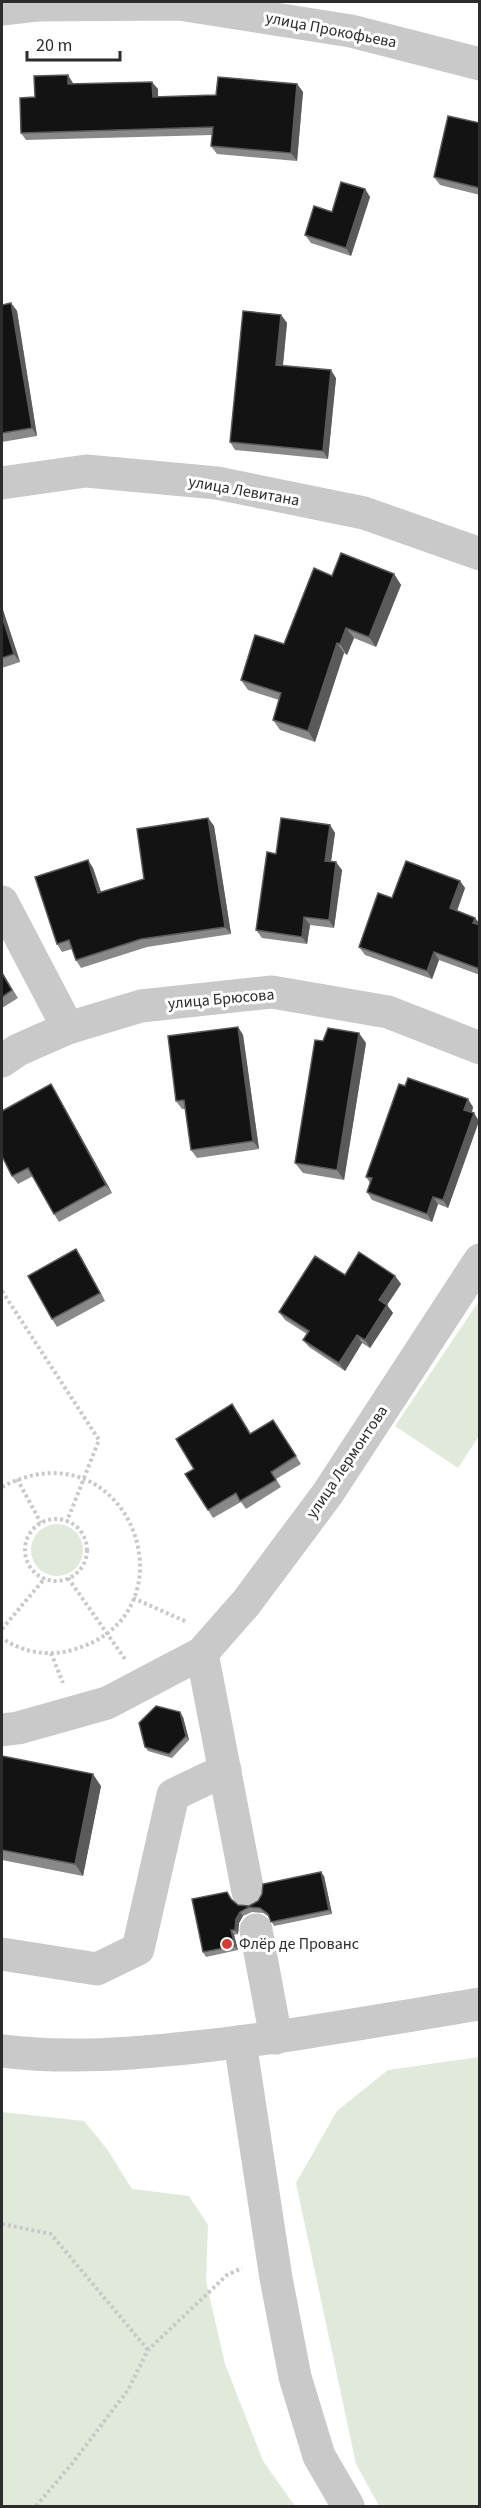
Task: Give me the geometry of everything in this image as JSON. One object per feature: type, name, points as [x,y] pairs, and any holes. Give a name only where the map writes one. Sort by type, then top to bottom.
[{"type":"street","name":"улица Прокофьева","points":[[2,9],[37,5],[178,4],[351,31],[480,64]]},
{"type":"street","name":"улица Левитана","points":[[2,483],[86,471],[218,483],[364,513],[480,554]]},
{"type":"street","points":[[2,902],[68,1028]]},
{"type":"street","name":"улица Брюсова","points":[[2,1061],[18,1050],[68,1028],[141,1006],[272,992],[388,1012],[480,1048]]},
{"type":"street","name":"улица Лермонтова","points":[[2,1730],[18,1728],[107,1702],[143,1685],[210,1644],[246,1604],[328,1493],[480,1260]]},
{"type":"street","points":[[210,1644],[225,1770],[248,1892]]},
{"type":"street","points":[[2,1954],[97,1969],[138,1948],[173,1795],[225,1770]]},
{"type":"street","points":[[256,1930],[276,2038]]},
{"type":"street","points":[[2,2051],[39,2055],[123,2055],[276,2038],[480,2004]]},
{"type":"street","points":[[240,2042],[273,2253],[296,2377],[319,2456],[348,2506]]},
{"type":"path","points":[[2,1292],[99,1440],[67,1521]]},
{"type":"path","points":[[2,1488],[16,1479],[36,1474],[57,1473],[95,1485],[111,1497],[124,1512],[134,1530],[139,1549],[140,1570],[133,1598],[117,1624],[84,1647],[64,1653],[44,1653],[24,1650],[2,1638]]},
{"type":"path","points":[[16,1479],[40,1523]]},
{"type":"path","points":[[56,1519],[67,1521],[77,1528],[84,1538],[87,1550],[85,1561],[78,1572],[68,1578],[56,1581],[45,1578],[34,1572],[27,1562],[25,1550],[27,1538],[40,1523],[56,1519]]},
{"type":"path","points":[[2,1629],[45,1578]]},
{"type":"path","points":[[68,1578],[143,1685]]},
{"type":"path","points":[[133,1598],[210,1644]]},
{"type":"path","points":[[2,2224],[51,2234],[148,2350]]},
{"type":"path","points":[[36,2506],[71,2465],[128,2390],[148,2350],[166,2330],[226,2275],[273,2253]]},
{"type":"green space","points":[[479,1301],[479,1436],[458,1468],[395,1426]]},
{"type":"green space","points":[[52,1524],[62,1524],[76,1531],[83,1550],[76,1569],[62,1576],[52,1576],[42,1572],[35,1565],[31,1555],[31,1545],[35,1535],[42,1528]]},
{"type":"green space","points":[[479,2057],[479,2506],[379,2506],[356,2464],[296,2183],[337,2111],[388,2070]]},
{"type":"green space","points":[[2,2112],[84,2121],[107,2149],[132,2189],[189,2196],[208,2225],[206,2281],[225,2364],[263,2461],[295,2506],[2,2506]]},
{"type":"building","points":[[68,75],[68,84],[152,82],[153,97],[216,95],[218,77],[297,84],[291,153],[211,146],[213,127],[21,133],[20,98],[35,97],[34,76]]},
{"type":"building","points":[[448,116],[480,123],[480,188],[434,177]]},
{"type":"building","points":[[341,182],[365,189],[346,248],[305,235],[314,206],[332,212]]},
{"type":"building","points":[[11,303],[32,428],[2,433],[2,305]]},
{"type":"building","points":[[243,311],[281,315],[276,365],[331,370],[323,451],[230,442]]},
{"type":"building","points":[[341,553],[394,574],[369,637],[346,628],[340,644],[337,643],[308,731],[273,720],[281,693],[241,680],[255,635],[284,644],[314,568],[332,576]]},
{"type":"building","points":[[2,616],[14,654],[2,658]]},
{"type":"building","points":[[208,818],[225,927],[141,939],[76,960],[69,940],[57,944],[35,877],[88,860],[98,893],[144,879],[137,829]]},
{"type":"building","points":[[281,818],[330,825],[325,861],[336,862],[329,920],[304,917],[302,937],[256,930],[267,852],[276,854]]},
{"type":"building","points":[[406,861],[460,881],[450,908],[475,918],[473,923],[480,925],[480,969],[434,952],[427,971],[359,947],[378,893],[392,898]]},
{"type":"building","points":[[2,973],[12,990],[2,997]]},
{"type":"building","points":[[238,1027],[253,1141],[191,1150],[184,1100],[176,1101],[168,1036]]},
{"type":"building","points":[[328,1028],[359,1033],[337,1170],[295,1163],[315,1040],[323,1041]]},
{"type":"building","points":[[408,1078],[468,1099],[464,1110],[474,1113],[443,1200],[433,1197],[427,1214],[367,1192],[372,1178],[366,1177],[399,1084],[405,1086]]},
{"type":"building","points":[[51,1084],[106,1185],[54,1214],[28,1168],[12,1176],[2,1156],[2,1111]]},
{"type":"building","points":[[76,1249],[100,1293],[52,1319],[28,1276]]},
{"type":"building","points":[[359,1252],[395,1276],[379,1300],[387,1305],[365,1340],[357,1335],[339,1363],[303,1340],[309,1331],[279,1312],[315,1256],[345,1275]]},
{"type":"building","points":[[232,1404],[250,1434],[273,1420],[296,1456],[271,1472],[276,1480],[240,1501],[236,1493],[208,1510],[185,1474],[194,1469],[176,1439]]},
{"type":"building","points":[[156,1706],[180,1712],[186,1736],[169,1754],[145,1747],[139,1723]]},
{"type":"building","points":[[2,1756],[93,1774],[75,1864],[2,1850]]},
{"type":"building","points":[[321,1872],[329,1910],[271,1922],[268,1914],[260,1908],[249,1907],[240,1912],[236,1919],[235,1930],[231,1930],[235,1946],[203,1952],[192,1899],[227,1892],[238,1905],[249,1906],[258,1901],[262,1894],[263,1884]]},
{"type":"place","name":"Флёр де Прованс","points":[[227,1944]]}]
